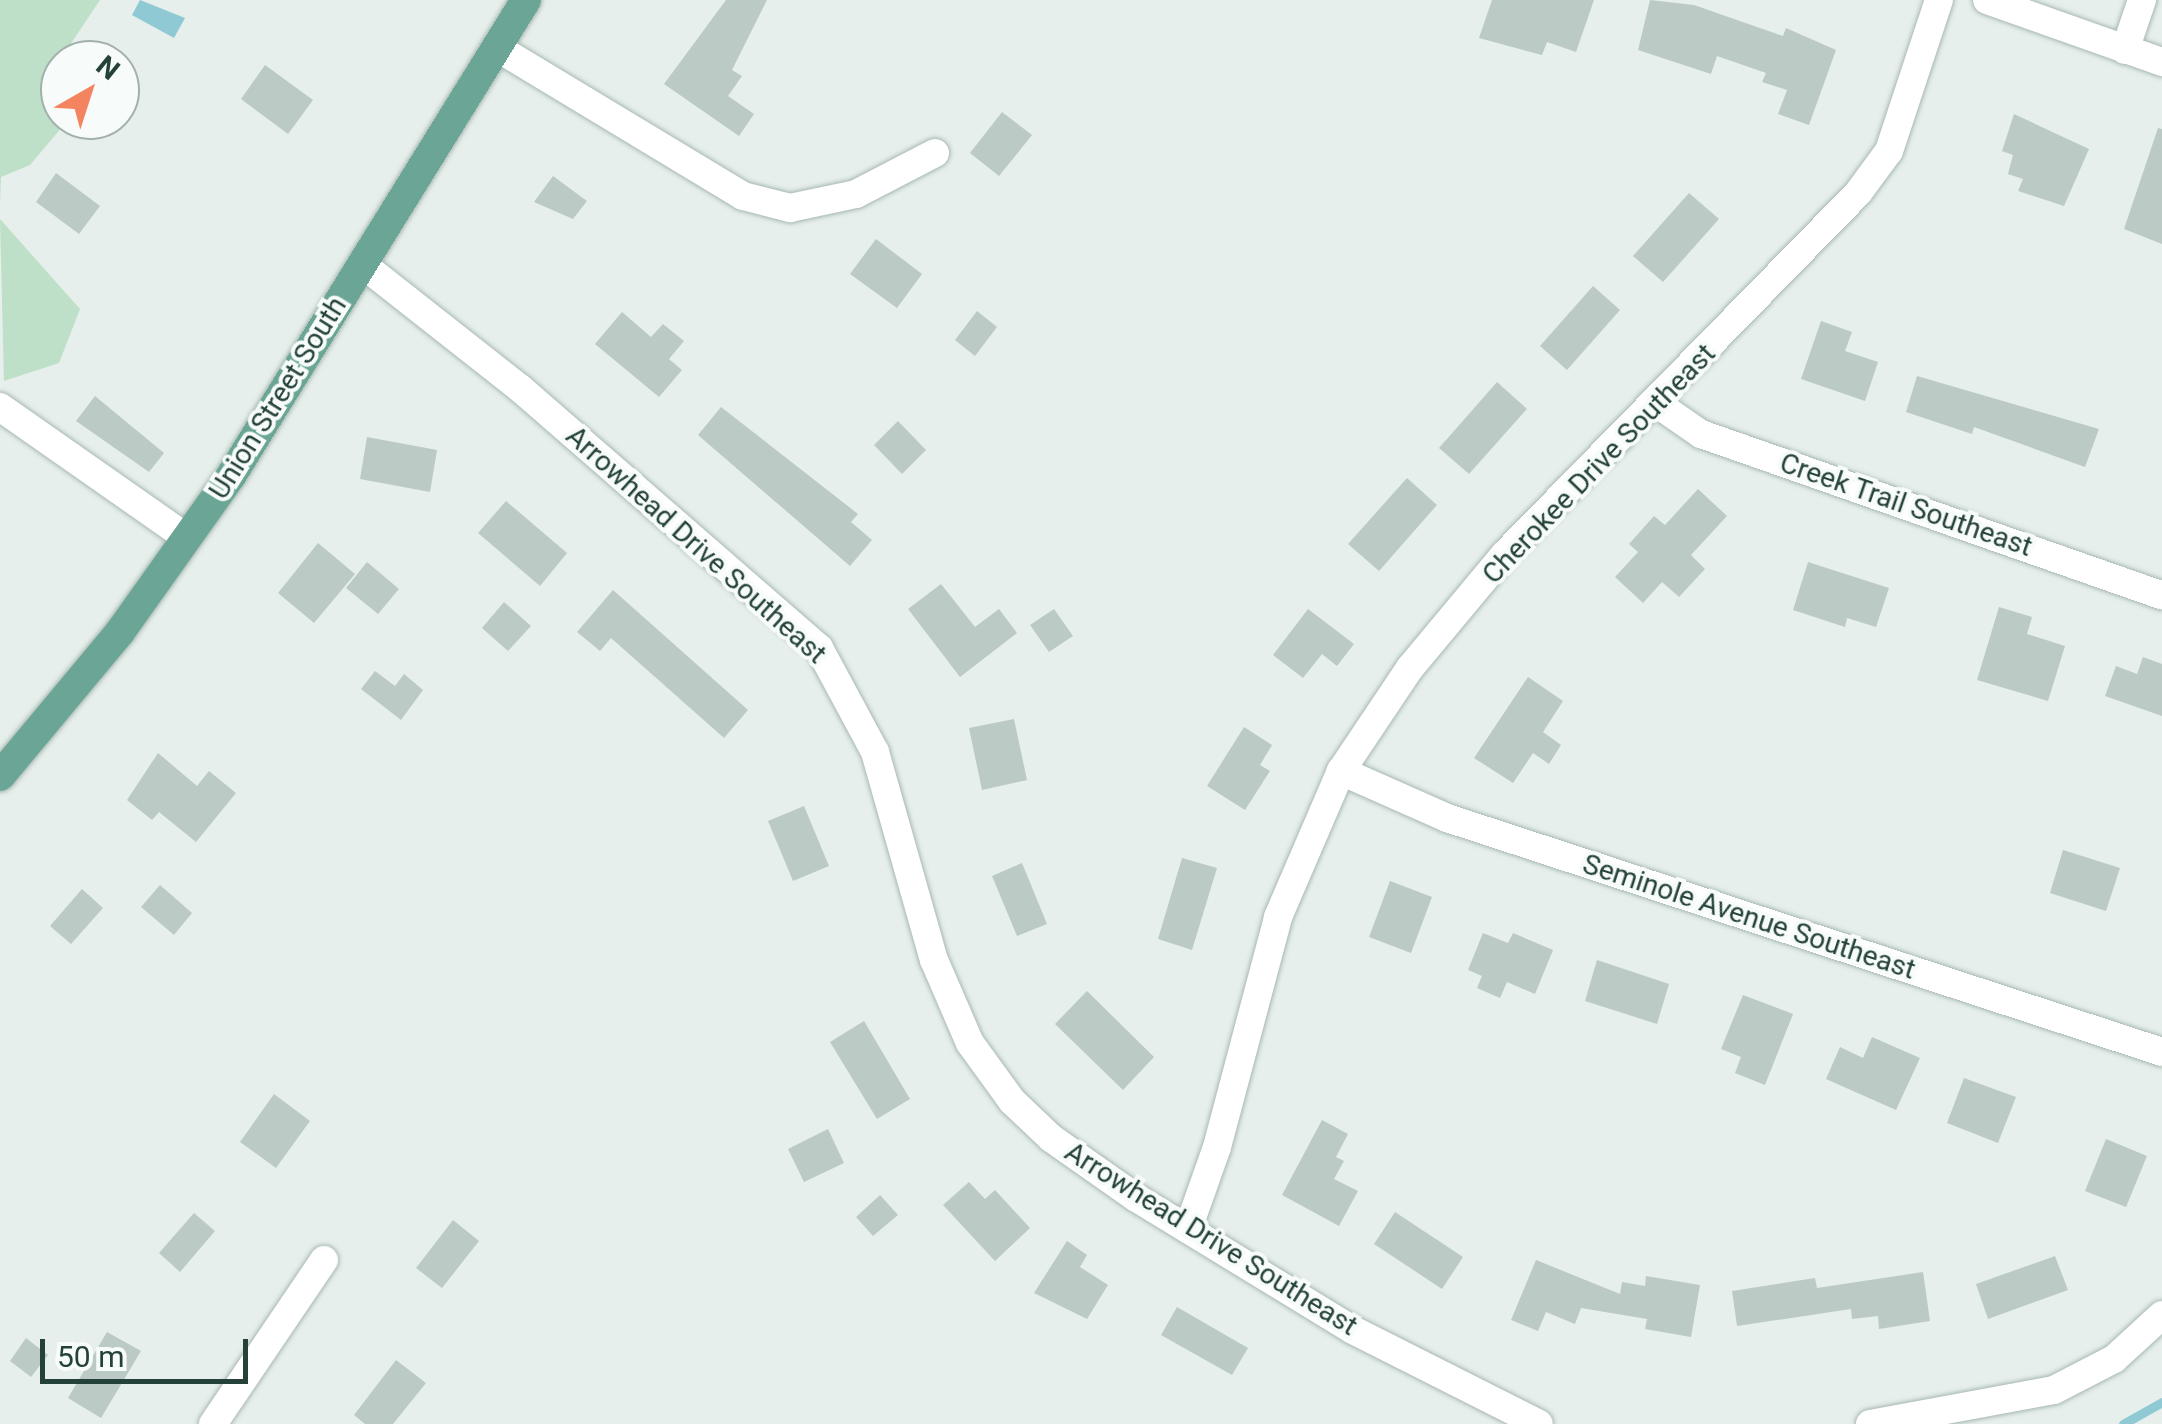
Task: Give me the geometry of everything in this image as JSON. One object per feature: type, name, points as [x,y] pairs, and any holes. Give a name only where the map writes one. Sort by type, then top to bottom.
[{"type":"main road","name":"Union Street South","points":[[0,776],[188,538],[526,0]]},
{"type":"street","name":"Cherokee Drive Southeast","points":[[1188,1229],[1217,1146],[1278,918],[1342,771],[1410,668],[1506,554],[1858,193],[1889,151],[1939,0]]},
{"type":"street","points":[[1986,0],[2162,62]]},
{"type":"street","points":[[2125,50],[2142,0]]},
{"type":"street","points":[[496,47],[744,196],[790,208],[856,194],[935,152]]},
{"type":"street","name":"Arrowhead Drive Southeast","points":[[362,264],[507,376],[820,648],[874,752],[934,960],[970,1043],[1050,1138],[1188,1229],[1353,1330],[1539,1424]]},
{"type":"street","name":"Creek Trail Southeast","points":[[1656,403],[1702,434],[2162,595]]},
{"type":"street","points":[[0,407],[188,538]]},
{"type":"street","name":"Seminole Avenue Southeast","points":[[1342,771],[1447,818],[2162,1052]]},
{"type":"street","points":[[213,1424],[324,1260]]},
{"type":"street","points":[[1870,1424],[2054,1390],[2114,1359],[2162,1316]]},
{"type":"green space","points":[[0,0],[100,0],[73,40],[40,40],[40,140],[51,140],[30,165],[1,177],[0,205]]},
{"type":"green space","points":[[0,219],[80,309],[59,363],[4,381]]},
{"type":"water","points":[[140,0],[185,18],[174,38],[132,15]]},
{"type":"building","points":[[726,0],[767,0],[732,70],[742,76],[728,96],[754,114],[739,136],[664,84]]},
{"type":"building","points":[[1492,0],[1594,0],[1576,52],[1547,42],[1542,55],[1479,38]]},
{"type":"building","points":[[1650,0],[1694,5],[1783,36],[1786,28],[1836,50],[1809,125],[1778,114],[1787,90],[1762,82],[1766,73],[1717,56],[1711,74],[1638,50]]},
{"type":"building","points":[[265,65],[313,100],[288,134],[241,99]]},
{"type":"building","points":[[1002,112],[1032,135],[999,176],[970,153]]},
{"type":"building","points":[[2014,114],[2089,149],[2064,206],[2018,191],[2023,179],[2008,174],[2013,155],[2002,151]]},
{"type":"building","points":[[2158,128],[2162,129],[2162,244],[2124,229]]},
{"type":"building","points":[[56,173],[100,206],[79,234],[36,202]]},
{"type":"building","points":[[553,176],[587,201],[573,219],[534,202]]},
{"type":"building","points":[[1689,193],[1719,219],[1663,282],[1633,256]]},
{"type":"building","points":[[876,239],[922,274],[897,308],[850,274]]},
{"type":"building","points":[[1593,286],[1620,310],[1567,370],[1540,346]]},
{"type":"building","points":[[977,311],[997,327],[975,356],[955,340]]},
{"type":"building","points":[[622,312],[651,337],[663,324],[684,341],[669,359],[682,370],[659,397],[595,344]]},
{"type":"building","points":[[1821,321],[1852,332],[1845,351],[1878,362],[1865,401],[1801,379]]},
{"type":"building","points":[[1917,376],[2099,429],[2085,467],[1974,427],[1972,434],[1906,412]]},
{"type":"building","points":[[1497,382],[1527,409],[1469,474],[1439,448]]},
{"type":"building","points":[[95,396],[164,453],[149,472],[76,421]]},
{"type":"building","points":[[721,407],[858,514],[851,522],[872,540],[850,566],[698,435]]},
{"type":"building","points":[[898,421],[926,450],[902,474],[874,445]]},
{"type":"building","points":[[367,437],[437,450],[430,492],[360,479]]},
{"type":"building","points":[[1407,478],[1437,505],[1379,571],[1348,544]]},
{"type":"building","points":[[1698,489],[1727,516],[1691,555],[1705,569],[1679,597],[1662,582],[1643,603],[1615,577],[1638,552],[1629,544],[1654,516],[1665,525]]},
{"type":"building","points":[[506,501],[567,553],[540,586],[478,533]]},
{"type":"building","points":[[318,543],[355,574],[314,623],[278,593]]},
{"type":"building","points":[[367,562],[399,589],[378,614],[346,588]]},
{"type":"building","points":[[1808,562],[1889,588],[1876,627],[1847,618],[1845,627],[1793,610]]},
{"type":"building","points":[[941,584],[975,627],[999,609],[1017,633],[960,677],[908,609]]},
{"type":"building","points":[[613,590],[748,710],[724,738],[611,638],[600,651],[577,632]]},
{"type":"building","points":[[504,602],[531,626],[508,651],[482,628]]},
{"type":"building","points":[[1999,607],[2032,617],[2027,634],[2065,646],[2048,701],[1977,680]]},
{"type":"building","points":[[1054,609],[1073,636],[1049,652],[1030,625]]},
{"type":"building","points":[[1308,609],[1354,644],[1337,666],[1322,654],[1303,678],[1273,655]]},
{"type":"building","points":[[2143,657],[2162,664],[2162,716],[2105,696],[2116,666],[2137,674]]},
{"type":"building","points":[[375,671],[395,686],[404,674],[423,690],[401,720],[361,689]]},
{"type":"building","points":[[1528,677],[1563,701],[1543,732],[1561,745],[1549,764],[1533,753],[1513,783],[1474,758]]},
{"type":"building","points":[[1014,719],[1027,780],[982,790],[969,728]]},
{"type":"building","points":[[1244,727],[1272,745],[1260,765],[1270,771],[1245,810],[1207,786]]},
{"type":"building","points":[[158,753],[197,786],[209,771],[236,793],[196,842],[159,812],[152,820],[127,800]]},
{"type":"building","points":[[804,806],[829,866],[793,881],[768,821]]},
{"type":"building","points":[[2063,850],[2120,868],[2106,911],[2050,893]]},
{"type":"building","points":[[1182,858],[1217,868],[1192,950],[1158,939]]},
{"type":"building","points":[[1022,863],[1047,924],[1017,936],[992,876]]},
{"type":"building","points":[[1390,881],[1432,897],[1411,953],[1369,937]]},
{"type":"building","points":[[160,885],[192,913],[174,935],[141,907]]},
{"type":"building","points":[[82,889],[103,908],[71,944],[50,926]]},
{"type":"building","points":[[1483,933],[1508,943],[1513,933],[1553,950],[1535,994],[1507,982],[1500,998],[1477,988],[1482,976],[1468,970]]},
{"type":"building","points":[[1597,960],[1669,984],[1657,1024],[1585,1001]]},
{"type":"building","points":[[1087,991],[1154,1057],[1123,1090],[1055,1024]]},
{"type":"building","points":[[1743,995],[1793,1014],[1765,1085],[1735,1073],[1741,1057],[1721,1049]]},
{"type":"building","points":[[864,1021],[910,1099],[877,1119],[830,1042]]},
{"type":"building","points":[[1872,1037],[1920,1058],[1896,1110],[1826,1079],[1840,1047],[1863,1058]]},
{"type":"building","points":[[1964,1078],[2016,1097],[1998,1143],[1947,1123]]},
{"type":"building","points":[[274,1094],[310,1121],[276,1168],[240,1142]]},
{"type":"building","points":[[1322,1120],[1348,1134],[1336,1157],[1344,1161],[1334,1179],[1358,1191],[1339,1226],[1282,1195]]},
{"type":"building","points":[[828,1129],[844,1163],[804,1182],[788,1149]]},
{"type":"building","points":[[2106,1139],[2147,1156],[2126,1207],[2085,1191]]},
{"type":"building","points":[[969,1182],[985,1199],[995,1190],[1030,1228],[995,1261],[943,1205]]},
{"type":"building","points":[[880,1195],[898,1215],[873,1236],[856,1217]]},
{"type":"building","points":[[1395,1212],[1463,1257],[1442,1289],[1374,1244]]},
{"type":"building","points":[[194,1213],[215,1231],[180,1272],[159,1253]]},
{"type":"building","points":[[453,1220],[479,1241],[442,1288],[416,1268]]},
{"type":"building","points":[[1067,1241],[1087,1255],[1080,1267],[1108,1285],[1087,1319],[1034,1293]]},
{"type":"building","points":[[2055,1256],[2068,1290],[1988,1319],[1976,1284]]},
{"type":"building","points":[[1536,1260],[1620,1294],[1622,1282],[1645,1286],[1646,1276],[1700,1285],[1691,1337],[1645,1329],[1647,1319],[1581,1308],[1575,1324],[1546,1312],[1538,1331],[1511,1320]]},
{"type":"building","points":[[1923,1272],[1930,1321],[1879,1329],[1878,1316],[1852,1319],[1851,1309],[1737,1326],[1732,1291],[1815,1278],[1817,1288]]},
{"type":"building","points":[[1177,1307],[1248,1348],[1232,1375],[1161,1335]]},
{"type":"building","points":[[107,1332],[141,1351],[101,1418],[68,1398]]},
{"type":"building","points":[[26,1338],[48,1355],[31,1377],[10,1361]]},
{"type":"building","points":[[396,1360],[426,1383],[393,1424],[365,1424],[354,1415]]},
{"type":"waterway","points":[[2123,1424],[2162,1402]]}]
